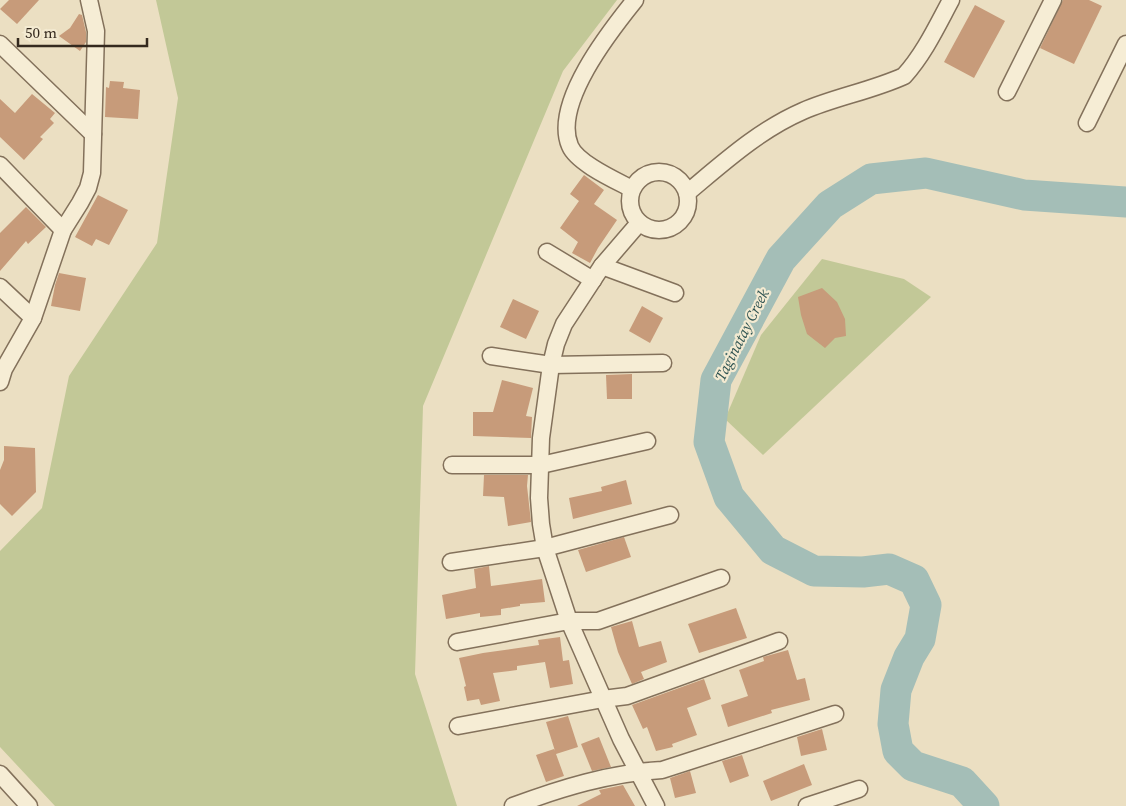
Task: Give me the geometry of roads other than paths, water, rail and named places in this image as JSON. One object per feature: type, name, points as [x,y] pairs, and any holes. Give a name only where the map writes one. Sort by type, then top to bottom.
[{"type":"street","points":[[0,382],[4,369],[32,318],[63,230],[88,188],[92,172],[96,31],[89,0]]},
{"type":"street","points":[[632,189],[585,162],[575,154],[570,146],[566,125],[571,104],[580,82],[597,50],[635,0]]},
{"type":"street","points":[[687,193],[731,156],[780,122],[805,110],[904,76],[913,66],[928,42],[951,0]]},
{"type":"street","points":[[1007,92],[1054,0]]},
{"type":"street","points":[[0,44],[93,134]]},
{"type":"street","points":[[1087,123],[1126,44]]},
{"type":"street","points":[[0,165],[63,230]]},
{"type":"street","points":[[656,172],[664,172],[678,178],[687,193],[687,212],[682,220],[673,228],[661,231],[649,229],[639,223],[633,216],[630,207],[629,198],[632,189],[641,177],[656,172]]},
{"type":"street","points":[[639,223],[602,266],[564,324],[556,344],[550,364],[541,438],[539,498],[545,548],[569,621],[603,699],[656,806]]},
{"type":"street","points":[[547,252],[593,280]]},
{"type":"street","points":[[602,266],[675,293]]},
{"type":"street","points":[[0,286],[32,318]]},
{"type":"street","points":[[491,356],[550,364],[663,363]]},
{"type":"street","points":[[452,465],[541,465],[647,441]]},
{"type":"street","points":[[451,562],[545,548],[670,515]]},
{"type":"street","points":[[457,642],[569,621],[598,621],[721,578]]},
{"type":"street","points":[[458,726],[628,696],[779,641]]},
{"type":"street","points":[[512,806],[560,788],[638,771],[662,770],[834,714]]},
{"type":"street","points":[[0,774],[29,806]]},
{"type":"street","points":[[807,806],[859,789]]},
{"type":"waterway","name":"Taginatay Creek","points":[[984,806],[962,782],[913,766],[898,751],[893,724],[896,690],[909,657],[920,639],[926,605],[914,580],[889,569],[863,572],[814,571],[773,550],[729,497],[709,442],[716,380],[781,259],[830,205],[871,179],[926,173],[1024,195],[1126,202]]}]
